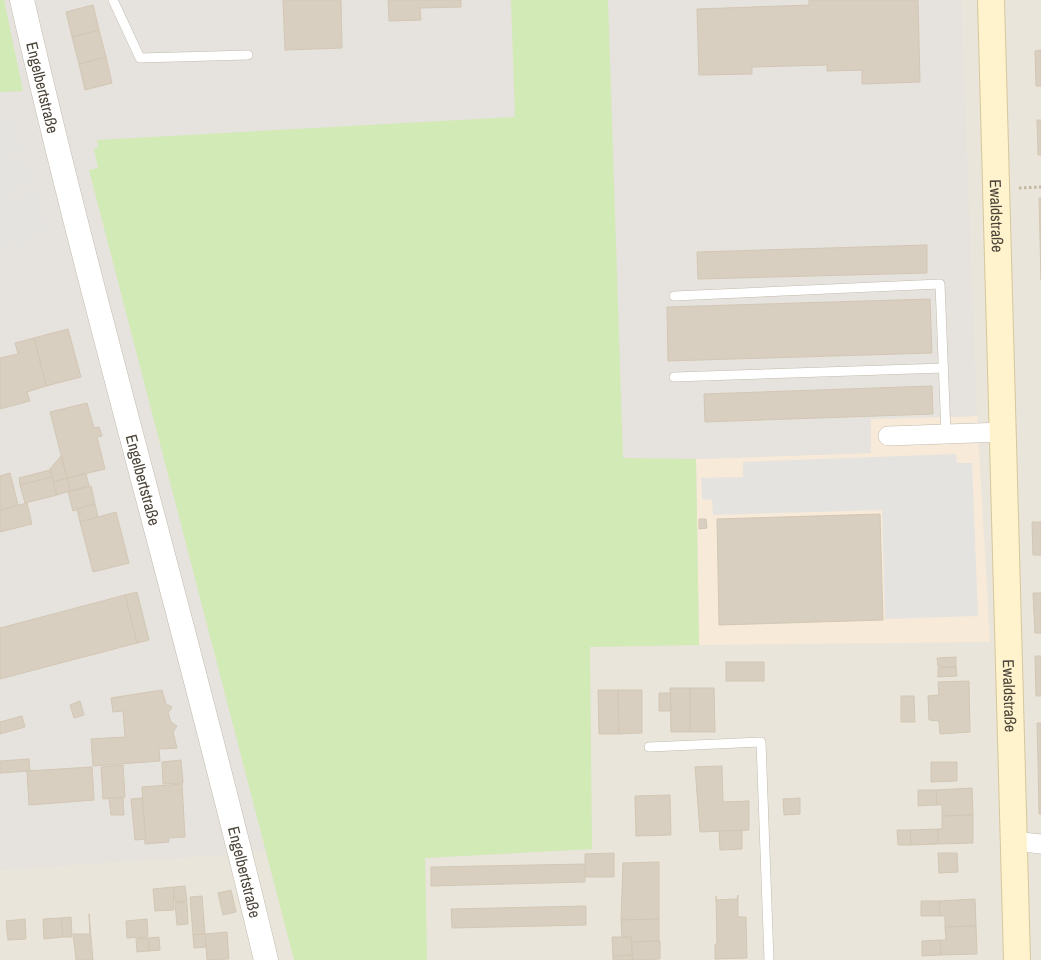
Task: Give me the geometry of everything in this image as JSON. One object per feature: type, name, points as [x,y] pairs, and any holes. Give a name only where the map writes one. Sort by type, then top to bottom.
[{"type":"main road","name":"Ewaldstraße","points":[[991,0],[1017,960]]},
{"type":"street","name":"Engelbertstraße","points":[[22,0],[52,130],[217,758],[266,960]]},
{"type":"street","points":[[888,436],[1004,432]]},
{"type":"street","points":[[1014,841],[1041,844]]},
{"type":"lane","points":[[113,0],[140,58],[248,56]]},
{"type":"lane","points":[[674,296],[940,284],[946,434]]},
{"type":"lane","points":[[674,377],[944,368]]},
{"type":"lane","points":[[649,747],[761,742],[769,960]]},
{"type":"shaded area","points":[[0,0],[1041,0],[1041,960],[0,960]]},
{"type":"shaded area","points":[[0,0],[961,0],[977,416],[871,419],[871,453],[696,459],[699,645],[590,647],[592,849],[425,858],[427,960],[294,960],[265,850],[221,855],[0,870]]},
{"type":"shaded area","points":[[0,118],[2,123],[15,120],[22,150],[9,154],[11,161],[25,157],[31,184],[8,191],[10,200],[38,193],[47,232],[30,237],[31,243],[16,248],[14,242],[0,246]]},
{"type":"shaded area","points":[[977,416],[990,642],[699,645],[696,459],[870,453],[871,419]]},
{"type":"shaded area","points":[[956,454],[957,463],[972,463],[978,616],[885,619],[882,510],[713,515],[712,500],[702,499],[701,478],[743,477],[743,462]]},
{"type":"green space","points":[[0,0],[4,0],[23,91],[0,92]]},
{"type":"green space","points":[[511,0],[608,0],[623,458],[696,459],[699,645],[590,647],[592,849],[425,858],[427,960],[294,960],[89,170],[98,168],[94,149],[98,148],[97,140],[515,117]]},
{"type":"building","points":[[283,0],[341,0],[342,48],[285,50]]},
{"type":"building","points":[[388,0],[461,0],[461,7],[420,8],[421,20],[389,21]]},
{"type":"building","points":[[809,0],[918,0],[920,82],[862,84],[862,70],[827,71],[827,65],[752,67],[752,74],[699,75],[697,9],[809,5]]},
{"type":"building","points":[[93,5],[99,30],[72,37],[66,12]]},
{"type":"building","points":[[99,30],[106,57],[79,64],[72,37]]},
{"type":"building","points":[[1041,50],[1041,86],[1036,86],[1035,51]]},
{"type":"building","points":[[106,57],[112,83],[85,90],[79,64]]},
{"type":"building","points":[[1037,120],[1041,120],[1041,155],[1038,155]]},
{"type":"building","points":[[1039,198],[1041,198],[1041,280]]},
{"type":"building","points":[[927,245],[927,273],[698,279],[697,252]]},
{"type":"building","points":[[930,299],[932,353],[668,361],[667,307]]},
{"type":"building","points":[[68,329],[81,377],[46,386],[34,338]]},
{"type":"building","points":[[34,338],[46,386],[27,392],[30,401],[0,409],[0,358],[18,354],[15,343]]},
{"type":"building","points":[[932,386],[933,414],[705,422],[704,394]]},
{"type":"building","points":[[87,403],[94,428],[99,427],[102,436],[97,437],[105,469],[67,478],[50,412]]},
{"type":"building","points":[[61,456],[67,478],[53,482],[50,469]]},
{"type":"building","points":[[50,470],[52,477],[20,485],[19,478]]},
{"type":"building","points":[[10,473],[18,505],[0,510],[0,476]]},
{"type":"building","points":[[86,474],[89,486],[70,491],[67,478]]},
{"type":"building","points":[[52,477],[57,495],[25,503],[20,485]]},
{"type":"building","points":[[67,478],[70,491],[57,495],[53,482]]},
{"type":"building","points":[[91,486],[95,504],[73,511],[68,492]]},
{"type":"building","points":[[27,503],[32,524],[0,532],[0,510]]},
{"type":"building","points":[[95,504],[98,517],[80,522],[77,509]]},
{"type":"building","points":[[116,512],[129,563],[93,572],[80,522]]},
{"type":"building","points":[[880,514],[883,620],[719,625],[717,519]]},
{"type":"building","points":[[699,519],[706,519],[707,528],[699,529]]},
{"type":"building","points":[[1032,522],[1041,522],[1041,555],[1033,555]]},
{"type":"building","points":[[137,592],[149,640],[137,643],[125,595]]},
{"type":"building","points":[[1033,593],[1041,593],[1041,633],[1035,633]]},
{"type":"building","points":[[125,595],[137,643],[0,679],[0,628]]},
{"type":"building","points":[[1035,656],[1041,656],[1041,696],[1036,696]]},
{"type":"building","points":[[956,657],[956,667],[938,667],[937,658]]},
{"type":"building","points":[[726,662],[764,662],[764,681],[726,681]]},
{"type":"building","points":[[956,667],[957,676],[938,677],[938,668]]},
{"type":"building","points":[[969,681],[970,732],[940,734],[939,721],[929,720],[928,696],[939,695],[938,682]]},
{"type":"building","points":[[670,688],[690,688],[690,732],[671,732]]},
{"type":"building","points":[[690,688],[714,688],[715,732],[690,732]]},
{"type":"building","points":[[162,690],[166,704],[172,707],[168,713],[171,722],[177,726],[173,732],[177,748],[159,749],[160,761],[93,766],[91,739],[125,737],[123,711],[113,712],[111,698]]},
{"type":"building","points":[[598,690],[618,690],[619,734],[599,734]]},
{"type":"building","points":[[618,690],[642,690],[642,733],[619,734]]},
{"type":"building","points":[[659,693],[670,693],[671,711],[659,711]]},
{"type":"building","points":[[901,696],[914,696],[915,722],[901,722]]},
{"type":"building","points":[[80,701],[84,715],[74,718],[70,705]]},
{"type":"building","points":[[22,716],[25,727],[0,734],[0,722]]},
{"type":"building","points":[[1037,723],[1041,723],[1041,763],[1038,763]]},
{"type":"building","points":[[29,759],[30,771],[0,773],[0,761]]},
{"type":"building","points":[[181,760],[183,783],[163,784],[162,762]]},
{"type":"building","points":[[931,762],[957,762],[957,781],[931,782]]},
{"type":"building","points":[[1038,763],[1041,763],[1041,814],[1039,814]]},
{"type":"building","points":[[123,765],[125,797],[103,799],[101,767]]},
{"type":"building","points":[[722,766],[723,802],[749,801],[749,830],[700,832],[695,767]]},
{"type":"building","points":[[92,767],[94,800],[29,805],[27,771]]},
{"type":"building","points":[[182,784],[185,837],[168,838],[169,842],[145,844],[142,787]]},
{"type":"building","points":[[972,788],[973,815],[942,816],[942,805],[937,805],[936,790]]},
{"type":"building","points":[[918,790],[936,790],[937,805],[918,806]]},
{"type":"building","points":[[670,795],[671,835],[636,836],[635,796]]},
{"type":"building","points":[[109,798],[123,798],[124,815],[111,815]]},
{"type":"building","points":[[142,798],[146,839],[135,840],[131,799]]},
{"type":"building","points":[[800,798],[800,814],[784,815],[783,799]]},
{"type":"building","points":[[973,815],[973,843],[938,844],[938,829],[942,829],[942,816]]},
{"type":"building","points":[[938,829],[938,844],[911,845],[910,830]]},
{"type":"building","points":[[742,830],[742,849],[720,850],[719,831]]},
{"type":"building","points":[[897,830],[910,830],[911,845],[898,845]]},
{"type":"building","points":[[614,853],[614,877],[585,877],[585,854]]},
{"type":"building","points":[[938,853],[957,853],[958,872],[939,873]]},
{"type":"building","points":[[659,862],[659,919],[621,920],[623,863]]},
{"type":"building","points":[[585,864],[585,882],[431,886],[431,867]]},
{"type":"building","points":[[185,886],[187,901],[175,902],[174,887]]},
{"type":"building","points":[[173,887],[174,910],[155,911],[153,889]]},
{"type":"building","points":[[231,890],[236,912],[223,915],[218,893]]},
{"type":"building","points":[[738,895],[738,917],[746,917],[747,958],[715,959],[715,944],[717,944],[716,900],[737,899]]},
{"type":"building","points":[[202,896],[205,934],[193,935],[190,897]]},
{"type":"building","points":[[975,899],[976,926],[945,927],[945,916],[940,916],[939,901]]},
{"type":"building","points":[[921,901],[939,901],[940,916],[921,916]]},
{"type":"building","points":[[187,902],[188,924],[177,925],[175,903]]},
{"type":"building","points":[[586,906],[586,925],[452,928],[451,909]]},
{"type":"building","points":[[89,914],[93,960],[76,960],[73,934],[90,934]]},
{"type":"building","points":[[71,917],[72,937],[63,937],[61,918]]},
{"type":"building","points":[[61,918],[63,937],[44,939],[43,919]]},
{"type":"building","points":[[25,919],[26,939],[8,940],[6,921]]},
{"type":"building","points":[[147,919],[148,937],[127,938],[126,921]]},
{"type":"building","points":[[659,919],[659,941],[632,942],[631,937],[622,937],[621,920]]},
{"type":"building","points":[[976,926],[977,954],[941,955],[940,940],[946,940],[945,927]]},
{"type":"building","points":[[227,932],[229,959],[207,960],[205,934]]},
{"type":"building","points":[[205,934],[206,947],[194,948],[193,935]]},
{"type":"building","points":[[159,937],[160,950],[149,951],[149,938]]},
{"type":"building","points":[[612,937],[631,937],[632,955],[613,956]]},
{"type":"building","points":[[148,938],[149,951],[137,952],[136,939]]},
{"type":"building","points":[[940,940],[941,955],[922,956],[922,941]]},
{"type":"building","points":[[660,941],[660,959],[633,960],[632,942]]},
{"type":"building","points":[[632,955],[633,960],[613,960],[613,956]]}]
